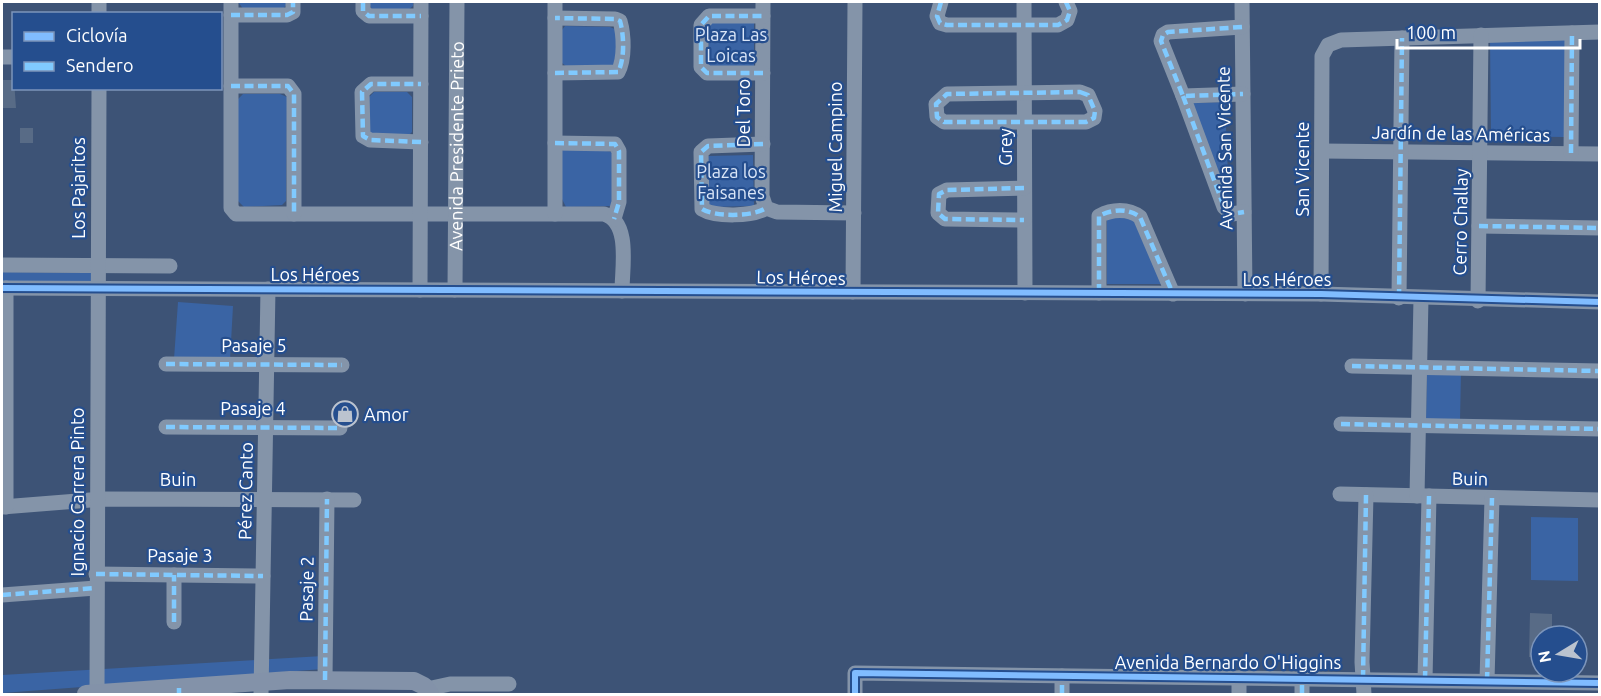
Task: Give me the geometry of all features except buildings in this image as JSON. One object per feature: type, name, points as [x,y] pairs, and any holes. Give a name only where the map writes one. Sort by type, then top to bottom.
[{"type":"main road","points":[[86,694],[261,688],[325,680],[409,680],[419,683],[429,692]]},
{"type":"street","points":[[293,2],[293,12],[287,15],[231,8],[231,208],[236,214],[604,214],[614,219],[620,228],[622,291]]},
{"type":"street","points":[[363,2],[363,11],[369,16],[421,9]]},
{"type":"street","name":"Avenida Presidente Prieto","points":[[454,290],[457,2]]},
{"type":"street","points":[[555,2],[555,214]]},
{"type":"street","name":"Miguel Campino","points":[[853,292],[855,2]]},
{"type":"street","points":[[941,2],[937,16],[940,24],[1024,25],[1058,25],[1067,20],[1070,11],[1066,2]]},
{"type":"street","name":"Grey","points":[[1024,2],[1024,293]]},
{"type":"street","name":"Avenida San Vicente","points":[[1242,2],[1245,294]]},
{"type":"street","name":"Avenida Presidente Prieto","points":[[420,290],[421,9]]},
{"type":"street","points":[[763,9],[709,16],[701,25],[701,67],[707,73],[763,73]]},
{"type":"street","name":"Del Toro","points":[[763,9],[762,196],[766,208]]},
{"type":"street","points":[[555,18],[615,19],[620,21],[622,28],[621,65],[618,72],[555,73]]},
{"type":"street","points":[[1242,27],[1168,32],[1162,35],[1161,41],[1184,96],[1224,207],[1232,214],[1244,212]]},
{"type":"street","points":[[1399,298],[1402,38],[1599,32]]},
{"type":"street","points":[[1571,153],[1572,33]]},
{"type":"street","name":"Cerro Challay","points":[[1478,300],[1481,35]]},
{"type":"street","name":"San Vicente","points":[[1321,294],[1322,56],[1328,45],[1341,40],[1402,38]]},
{"type":"street","points":[[421,84],[371,84],[362,92],[363,136],[370,140],[421,142]]},
{"type":"street","points":[[231,86],[288,86],[294,94],[294,214]]},
{"type":"street","name":"Los Pajaritos","points":[[97,289],[99,90]]},
{"type":"street","points":[[1080,92],[1088,95],[1095,111],[1094,118],[1086,122],[944,122],[937,117],[936,104],[947,94],[1024,93],[1080,92]]},
{"type":"street","points":[[1184,96],[1243,94]]},
{"type":"street","points":[[555,143],[615,144],[619,151],[619,202],[614,219]]},
{"type":"street","points":[[763,144],[708,146],[701,152],[702,209],[710,213],[759,213],[766,208],[777,213],[854,213]]},
{"type":"street","name":"Jardín de las Américas","points":[[1322,151],[1599,154]]},
{"type":"street","points":[[1024,188],[946,190],[939,194],[938,213],[945,219],[1024,220]]},
{"type":"street","points":[[1099,293],[1099,216],[1109,211],[1132,211],[1140,217],[1173,294]]},
{"type":"street","points":[[1479,226],[1599,228]]},
{"type":"street","points":[[2,265],[170,266]]},
{"type":"street","points":[[4,288],[4,507]]},
{"type":"street","name":"Los Héroes","points":[[4,288],[1321,294],[1599,302]]},
{"type":"street","name":"Ignacio Carrera Pinto","points":[[97,289],[97,694]]},
{"type":"street","name":"Pérez Canto","points":[[261,688],[268,289]]},
{"type":"street","points":[[1421,298],[1418,425],[1423,496],[1425,680]]},
{"type":"street","name":"Pasaje 5","points":[[166,364],[342,365]]},
{"type":"street","points":[[1353,366],[1599,371]]},
{"type":"street","points":[[1341,424],[1599,429]]},
{"type":"street","name":"Pasaje 4","points":[[166,427],[340,428]]},
{"type":"street","name":"Buin","points":[[1340,494],[1599,500]]},
{"type":"street","points":[[1364,694],[1366,495]]},
{"type":"street","name":"Buin","points":[[4,507],[96,500],[264,498],[354,500]]},
{"type":"street","points":[[1487,681],[1492,498]]},
{"type":"street","name":"Pasaje 2","points":[[325,680],[327,499]]},
{"type":"street","points":[[174,575],[174,622]]},
{"type":"street","name":"Pasaje 3","points":[[2,595],[96,581],[174,575],[263,576]]},
{"type":"street","name":"Avenida Bernardo O'Higgins","points":[[855,694],[855,673],[1487,681],[1514,688],[1599,683]]},
{"type":"street","points":[[1062,676],[1062,694]]},
{"type":"street","points":[[1239,678],[1239,694]]},
{"type":"street","points":[[1302,678],[1302,694]]},
{"type":"street","points":[[429,692],[450,684],[509,684]]},
{"type":"green space","points":[[238,2],[287,2],[287,4],[283,9],[244,10]]},
{"type":"green space","points":[[368,2],[413,2],[413,6],[408,10],[373,11]]},
{"type":"green space","name":"Plaza Las Loicas","points":[[709,22],[754,23],[754,67],[708,66]]},
{"type":"green space","points":[[565,26],[610,27],[617,30],[616,63],[608,68],[567,67],[562,63],[562,30]]},
{"type":"green space","points":[[1566,38],[1564,137],[1491,136],[1490,40]]},
{"type":"green space","points":[[374,92],[407,92],[412,97],[412,132],[408,136],[373,136],[368,131],[368,98]]},
{"type":"green space","points":[[243,94],[280,94],[287,97],[286,201],[282,205],[244,207],[237,200],[238,99]]},
{"type":"green space","points":[[1225,102],[1229,198],[1191,103]]},
{"type":"green space","points":[[568,147],[615,152],[614,201],[611,206],[566,207],[562,199],[562,151]]},
{"type":"green space","name":"Plaza los Faisanes","points":[[753,155],[754,206],[709,207],[708,156]]},
{"type":"green space","points":[[1112,217],[1133,219],[1162,284],[1107,284],[1107,219]]},
{"type":"green space","points":[[2,272],[91,273],[91,283],[2,283]]},
{"type":"green space","points":[[178,302],[233,306],[230,360],[174,359]]},
{"type":"green space","points":[[1427,371],[1461,372],[1460,420],[1426,419]]},
{"type":"green space","points":[[1531,517],[1578,518],[1578,581],[1531,580]]},
{"type":"green space","points":[[323,656],[323,669],[2,693],[2,675]]},
{"type":"marked path","points":[[231,15],[287,15],[293,12],[293,2]]},
{"type":"marked path","points":[[363,2],[363,11],[369,16],[421,16]]},
{"type":"marked path","points":[[941,2],[937,16],[940,23],[947,25],[1058,25],[1067,20],[1070,11],[1066,2]]},
{"type":"marked path","points":[[763,16],[709,16],[701,25],[701,67],[707,73],[763,73]]},
{"type":"marked path","points":[[555,18],[620,21],[623,47],[618,72],[555,73]]},
{"type":"marked path","points":[[1242,27],[1168,32],[1163,35],[1161,41],[1183,96],[1243,94]]},
{"type":"marked path","points":[[1571,153],[1572,33]]},
{"type":"marked path","points":[[1399,298],[1402,38]]},
{"type":"marked path","points":[[421,84],[371,84],[362,92],[363,136],[370,140],[421,142]]},
{"type":"marked path","points":[[231,86],[288,86],[294,94],[294,214]]},
{"type":"marked path","points":[[1080,92],[1088,95],[1095,111],[1094,118],[1086,122],[944,122],[937,117],[936,104],[947,94],[1080,92]]},
{"type":"marked path","points":[[1183,96],[1224,207],[1232,214],[1244,212]]},
{"type":"marked path","points":[[555,143],[615,144],[619,151],[619,202],[614,219]]},
{"type":"marked path","points":[[763,144],[708,146],[701,152],[702,209],[708,212],[734,215],[752,213],[766,208]]},
{"type":"marked path","points":[[1024,188],[947,190],[939,194],[938,213],[945,219],[1024,220]]},
{"type":"marked path","points":[[1099,293],[1099,216],[1120,210],[1140,217],[1173,294]]},
{"type":"marked path","points":[[1479,226],[1600,228]]},
{"type":"marked path","points":[[166,364],[342,365]]},
{"type":"marked path","points":[[1352,366],[1600,371]]},
{"type":"marked path","points":[[1341,424],[1600,429]]},
{"type":"marked path","points":[[166,427],[340,428]]},
{"type":"marked path","points":[[1363,679],[1366,495]]},
{"type":"marked path","points":[[1425,680],[1429,496]]},
{"type":"marked path","points":[[1487,681],[1492,498]]},
{"type":"marked path","points":[[325,680],[327,499]]},
{"type":"marked path","points":[[96,574],[263,576]]},
{"type":"marked path","points":[[174,575],[174,622]]},
{"type":"marked path","points":[[2,595],[96,588]]},
{"type":"marked path","points":[[1062,676],[1062,694]]},
{"type":"marked path","points":[[1302,678],[1302,694]]},
{"type":"marked path","points":[[179,688],[179,694]]},
{"type":"cycle path","points":[[2,288],[1321,294],[1600,302]]},
{"type":"cycle path","points":[[855,694],[855,673],[1600,683]]},
{"type":"place","name":"Amor","points":[[345,414]]}]
